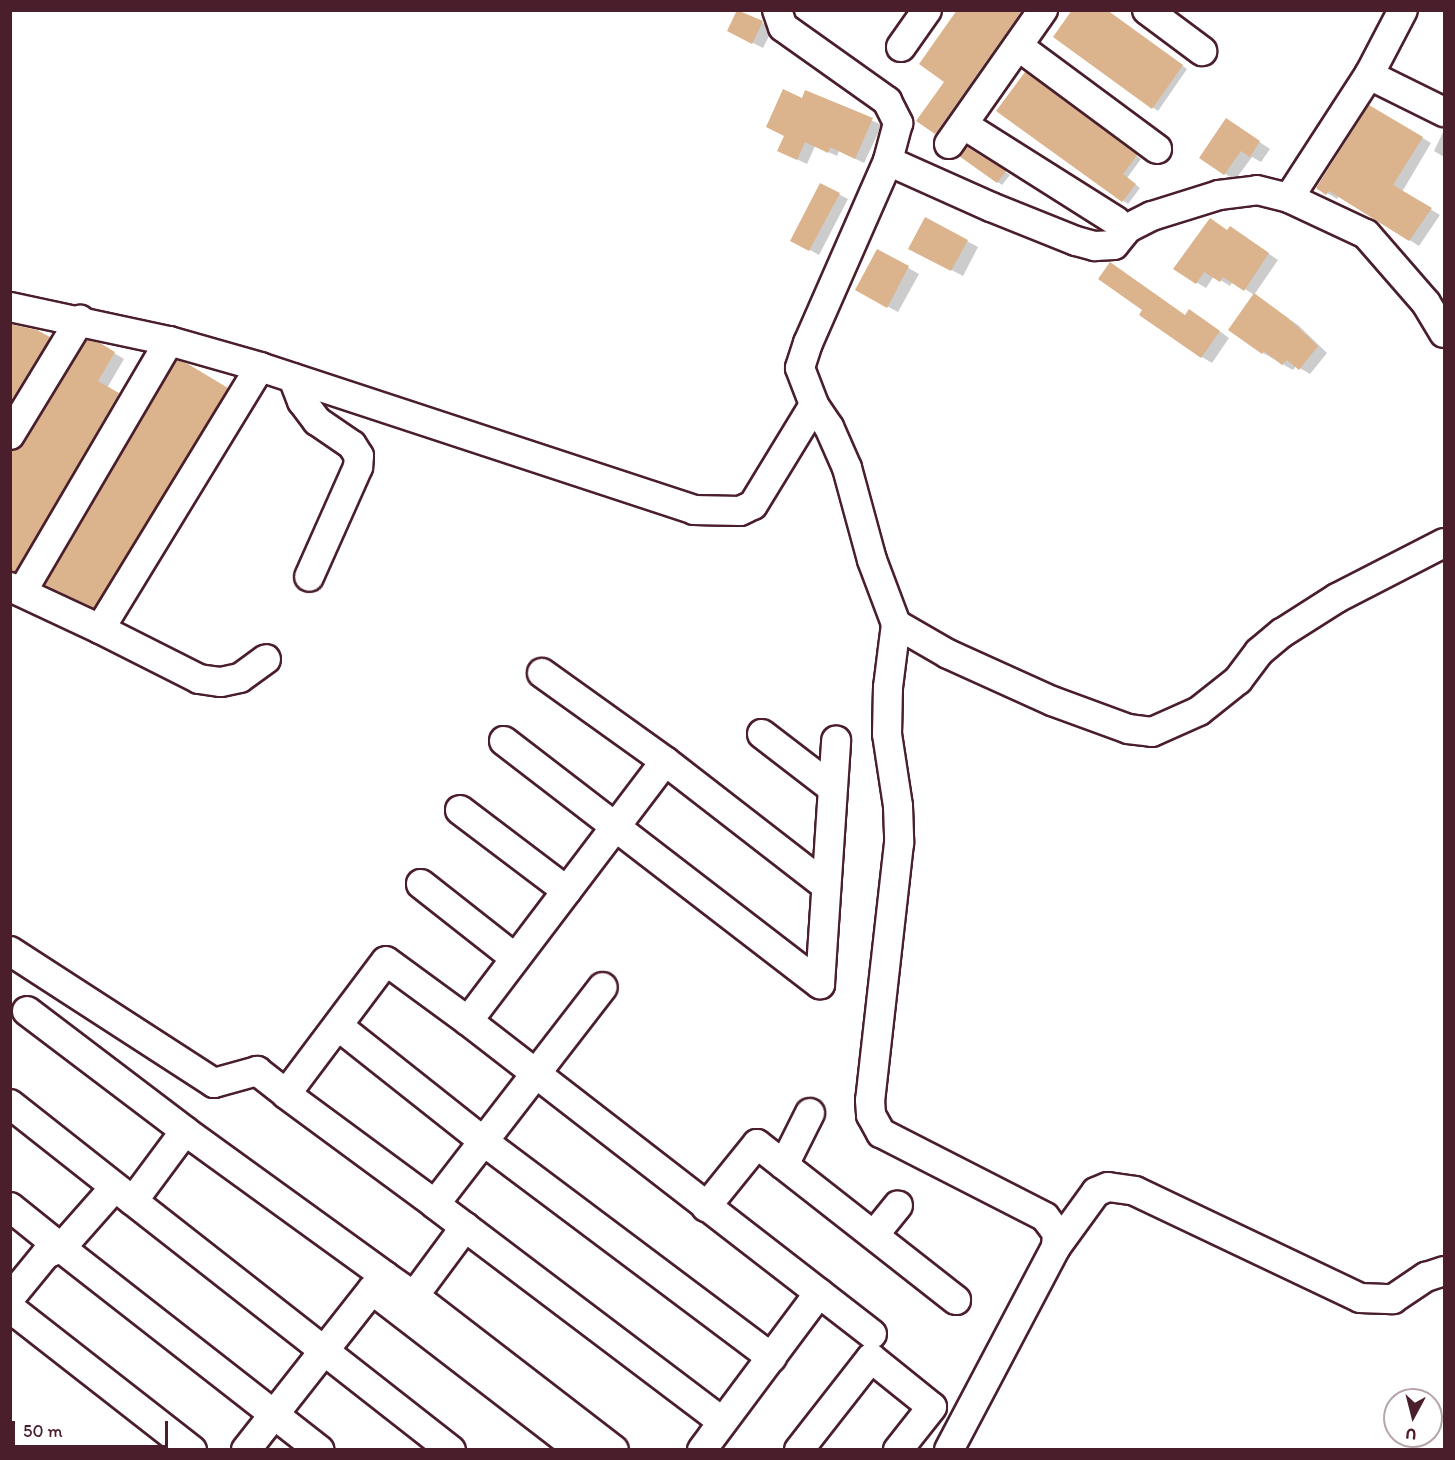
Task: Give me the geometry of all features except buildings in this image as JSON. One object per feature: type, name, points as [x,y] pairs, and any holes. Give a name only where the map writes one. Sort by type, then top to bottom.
[{"type":"street","points":[[777,10],[783,27],[887,102],[898,123],[888,161],[800,368],[814,405],[829,427],[847,468],[872,560],[896,624],[888,687],[887,734],[898,806],[899,843],[870,1100],[871,1115],[881,1133],[1045,1217],[1057,1233],[1056,1247]]},
{"type":"street","points":[[901,47],[927,10]]},
{"type":"street","points":[[1043,10],[957,134],[1116,221]]},
{"type":"street","points":[[1147,10],[1202,51]]},
{"type":"street","points":[[1289,198],[1369,75],[1403,10]]},
{"type":"street","points":[[1018,46],[1157,148]]},
{"type":"street","points":[[1369,75],[1444,112]]},
{"type":"street","points":[[888,161],[991,207],[1076,241],[1095,246],[1114,245],[1128,228],[1152,216],[1219,195],[1257,190],[1289,198],[1366,234],[1426,303],[1444,333]]},
{"type":"street","points":[[10,307],[80,320],[169,341],[260,367],[528,454],[620,488],[694,510],[718,513],[740,512],[753,505],[762,494],[814,405]]},
{"type":"street","points":[[10,435],[80,320]]},
{"type":"street","points":[[169,341],[16,590],[199,679],[221,682],[240,678],[266,659]]},
{"type":"street","points":[[100,629],[260,367]]},
{"type":"street","points":[[292,378],[302,401],[317,421],[352,445],[359,456],[358,467],[309,577]]},
{"type":"street","points":[[896,624],[948,654],[1052,701],[1128,729],[1152,732],[1199,711],[1238,680],[1259,652],[1282,633],[1337,598],[1444,543]]},
{"type":"street","points":[[542,673],[665,761],[826,886]]},
{"type":"street","points":[[762,734],[832,788]]},
{"type":"street","points":[[504,741],[614,828],[820,984],[836,741]]},
{"type":"street","points":[[468,1021],[665,761]]},
{"type":"street","points":[[460,810],[567,891]]},
{"type":"street","points":[[421,884],[515,958]]},
{"type":"street","points":[[10,951],[214,1083],[257,1071],[723,1422]]},
{"type":"street","points":[[286,1094],[386,961],[468,1021],[872,1334]]},
{"type":"street","points":[[435,1204],[603,987]]},
{"type":"street","points":[[27,1011],[185,1131],[378,1283],[580,1449]]},
{"type":"street","points":[[338,1026],[483,1141],[772,1358]]},
{"type":"street","points":[[10,1104],[452,1449]]},
{"type":"street","points":[[784,1166],[810,1113]]},
{"type":"street","points":[[10,1298],[46,1254],[61,1248],[124,1194],[185,1131]]},
{"type":"street","points":[[706,1207],[757,1144],[956,1299]]},
{"type":"street","points":[[949,1449],[1056,1247],[1096,1192],[1108,1187],[1135,1191],[1360,1298],[1393,1299],[1426,1277],[1444,1271]]},
{"type":"street","points":[[874,1235],[898,1205]]},
{"type":"street","points":[[10,1208],[320,1449]]},
{"type":"street","points":[[414,1296],[465,1227]]},
{"type":"street","points":[[378,1283],[414,1296],[614,1449]]},
{"type":"street","points":[[246,1449],[378,1283]]},
{"type":"street","points":[[702,1449],[819,1293]]},
{"type":"street","points":[[10,1308],[192,1449]]},
{"type":"street","points":[[799,1449],[872,1358],[932,1407],[898,1449]]}]
